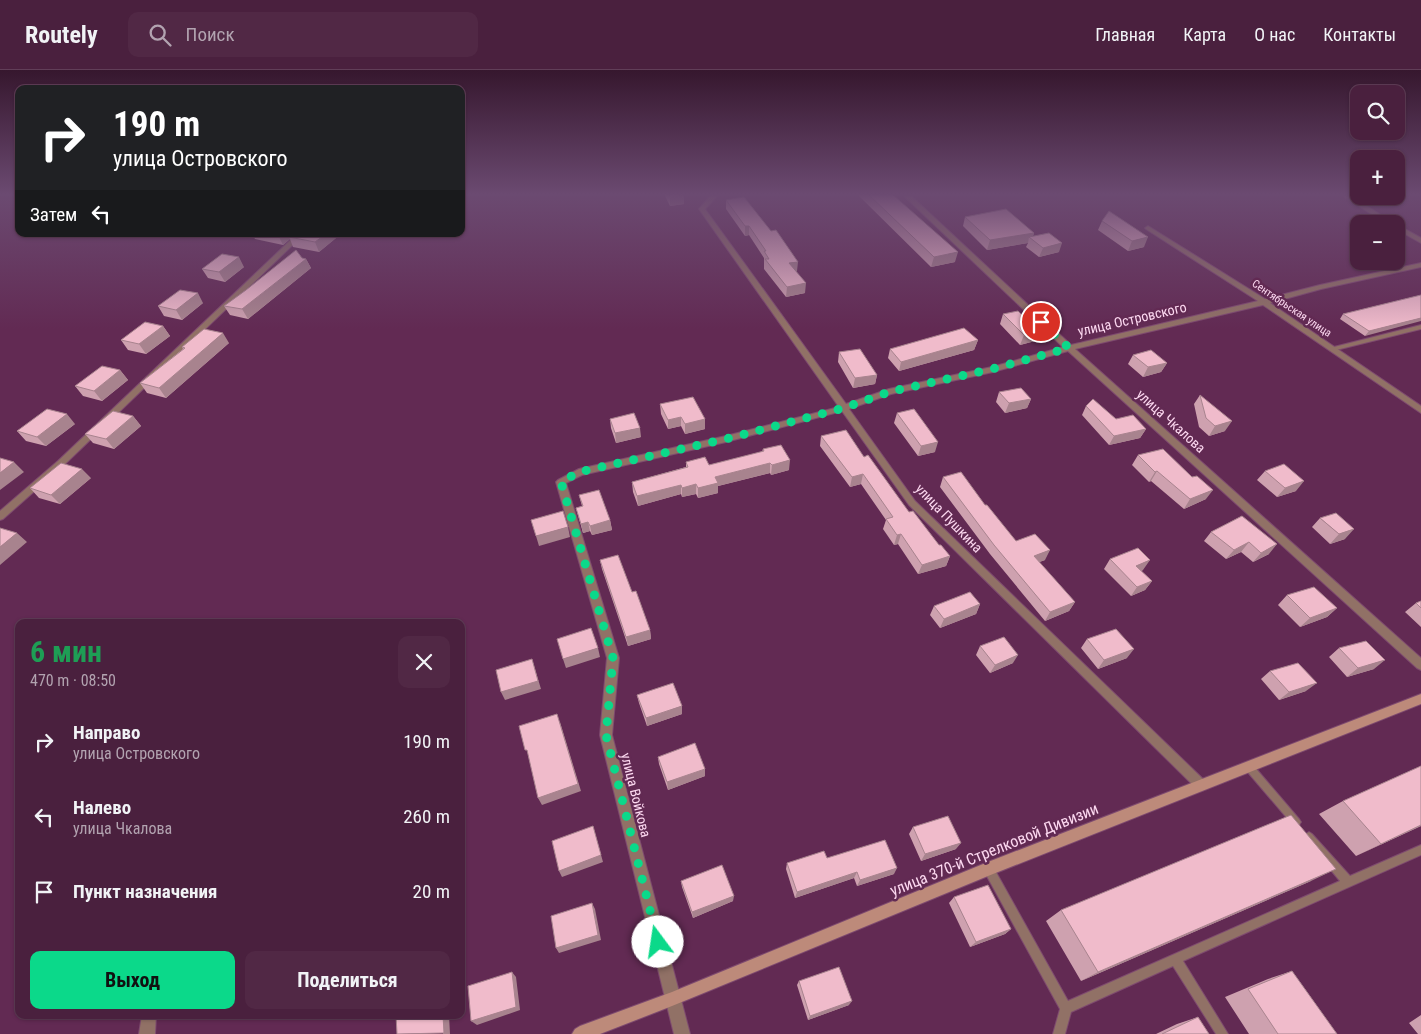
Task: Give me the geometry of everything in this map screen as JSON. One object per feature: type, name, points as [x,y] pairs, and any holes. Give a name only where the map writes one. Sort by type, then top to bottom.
[{"type":"street","points":[[0,516],[61,463],[296,239]]},
{"type":"street","name":"улица Пушкина","points":[[723,239],[912,503],[1201,785]]},
{"type":"street","name":"улица Чкалова","points":[[953,239],[1069,348],[1421,665]]},
{"type":"street","name":"Сентябрьская улица","points":[[1165,239],[1264,302],[1421,410]]},
{"type":"street","name":"улица Островского","points":[[561,482],[579,472],[726,439],[844,408],[889,392],[992,369],[1069,348],[1320,287],[1421,265]]},
{"type":"street","name":"улица Войкова","points":[[561,482],[613,658],[606,735],[682,1034]]},
{"type":"street","name":"улица 370-й Стрелковой Дивизии","points":[[580,1034],[672,999],[988,869],[1421,699]]},
{"type":"street","points":[[147,1034],[148,1019]]},
{"type":"lane","points":[[1332,349],[1421,328]]},
{"type":"lane","points":[[1248,767],[1348,882]]},
{"type":"lane","points":[[1066,1008],[1421,850]]},
{"type":"lane","points":[[988,869],[1066,1008],[1059,1034]]},
{"type":"lane","points":[[1176,960],[1222,1034]]},
{"type":"building","points":[[299,239],[319,239],[315,242]]},
{"type":"building","points":[[758,239],[782,239],[798,262],[789,263],[806,283],[787,287],[765,259],[769,259],[764,251],[766,251]]},
{"type":"building","points":[[915,239],[943,239],[958,252],[934,257]]},
{"type":"building","points":[[1032,239],[1057,239],[1062,243],[1043,248]]},
{"type":"building","points":[[296,250],[302,258],[306,259],[242,309],[224,306],[246,290]]},
{"type":"building","points":[[222,254],[239,257],[219,272],[202,269]]},
{"type":"building","points":[[180,290],[198,293],[176,310],[158,306]]},
{"type":"building","points":[[1421,295],[1421,318],[1369,331],[1343,314]]},
{"type":"building","points":[[1018,311],[1039,331],[1024,335],[1003,314]]},
{"type":"building","points":[[145,322],[163,326],[139,344],[121,340]]},
{"type":"building","points":[[964,328],[978,340],[901,362],[890,349]]},
{"type":"building","points":[[204,329],[223,333],[159,388],[140,383],[185,348],[182,347]]},
{"type":"building","points":[[860,349],[877,375],[855,378],[839,352]]},
{"type":"building","points":[[1151,350],[1167,363],[1148,367],[1133,355]]},
{"type":"building","points":[[102,366],[120,370],[94,391],[75,386]]},
{"type":"building","points":[[1021,388],[1031,399],[1009,403],[999,392]]},
{"type":"building","points":[[1200,395],[1232,421],[1215,426],[1206,418]]},
{"type":"building","points":[[693,397],[705,419],[685,424],[681,417],[668,420],[660,404]]},
{"type":"building","points":[[1093,399],[1116,419],[1133,415],[1146,429],[1114,436],[1086,406]]},
{"type":"building","points":[[47,409],[67,414],[37,437],[17,431]]},
{"type":"building","points":[[914,409],[938,442],[921,446],[897,413]]},
{"type":"building","points":[[113,411],[133,416],[106,439],[85,434]]},
{"type":"building","points":[[634,413],[640,428],[615,433],[610,419]]},
{"type":"building","points":[[846,430],[864,457],[868,455],[909,512],[913,511],[939,545],[950,556],[922,565],[901,534],[897,535],[886,519],[893,517],[863,474],[852,477],[821,436]]},
{"type":"building","points":[[781,445],[790,460],[715,477],[718,483],[698,488],[696,484],[682,488],[681,485],[637,496],[632,482],[688,467],[686,462],[705,457],[709,465]]},
{"type":"building","points":[[1163,449],[1192,477],[1197,476],[1213,490],[1190,499],[1157,471],[1155,472],[1138,455]]},
{"type":"building","points":[[0,458],[14,462],[0,473]]},
{"type":"building","points":[[61,463],[82,469],[51,495],[30,488]]},
{"type":"building","points":[[1284,464],[1304,481],[1285,488],[1265,471]]},
{"type":"building","points":[[961,472],[985,505],[987,505],[1016,541],[1035,534],[1050,550],[1034,556],[1075,602],[1050,612],[994,545],[943,477]]},
{"type":"building","points":[[599,490],[610,520],[590,526],[588,522],[581,524],[576,508],[583,506],[579,495]]},
{"type":"building","points":[[563,511],[568,527],[536,536],[531,520]]},
{"type":"building","points":[[1336,513],[1354,529],[1339,534],[1320,518]]},
{"type":"building","points":[[1242,516],[1277,544],[1261,553],[1249,542],[1234,550],[1211,532]]},
{"type":"building","points":[[0,528],[17,533],[0,547]]},
{"type":"building","points":[[1138,548],[1150,560],[1136,566],[1152,581],[1137,587],[1110,559]]},
{"type":"building","points":[[618,555],[632,592],[636,591],[650,630],[626,637],[600,560]]},
{"type":"building","points":[[1314,587],[1337,608],[1310,618],[1287,595]]},
{"type":"building","points":[[970,592],[980,604],[944,619],[934,606]]},
{"type":"building","points":[[1421,601],[1421,608],[1416,603]]},
{"type":"building","points":[[591,628],[598,648],[563,659],[557,639]]},
{"type":"building","points":[[1116,629],[1134,649],[1104,660],[1087,639]]},
{"type":"building","points":[[1004,637],[1018,655],[995,665],[980,646]]},
{"type":"building","points":[[1366,641],[1385,660],[1358,668],[1339,648]]},
{"type":"building","points":[[532,659],[538,681],[501,692],[496,670]]},
{"type":"building","points":[[1298,663],[1317,683],[1289,692],[1270,671]]},
{"type":"building","points":[[673,683],[682,706],[646,718],[637,695]]},
{"type":"building","points":[[557,714],[578,784],[538,798],[527,750],[525,750],[519,726]]},
{"type":"building","points":[[695,743],[705,769],[667,782],[658,757]]},
{"type":"building","points":[[1421,766],[1421,825],[1381,844],[1343,801]]},
{"type":"building","points":[[1291,815],[1336,869],[1098,972],[1061,910]]},
{"type":"building","points":[[948,816],[961,843],[925,854],[913,827]]},
{"type":"building","points":[[593,826],[601,855],[559,871],[552,841]]},
{"type":"building","points":[[885,840],[897,868],[860,880],[857,872],[797,892],[787,863],[824,851],[827,858]]},
{"type":"building","points":[[722,865],[734,896],[692,912],[681,881]]},
{"type":"building","points":[[988,885],[1011,929],[976,942],[954,897]]},
{"type":"building","points":[[592,903],[598,935],[556,948],[551,916]]},
{"type":"building","points":[[839,967],[852,1001],[810,1016],[799,981]]},
{"type":"building","points":[[1292,971],[1337,1034],[1278,1034],[1248,989]]},
{"type":"building","points":[[512,972],[516,1007],[471,1021],[468,986]]},
{"type":"building","points":[[1198,1017],[1209,1034],[1162,1034]]},
{"type":"building","points":[[396,1019],[443,1019],[444,1033],[397,1034]]},
{"type":"route","points":[[658,942],[606,735],[613,658],[561,482],[579,472],[726,439],[844,408],[889,392],[992,369],[1069,348],[1041,322]]}]
